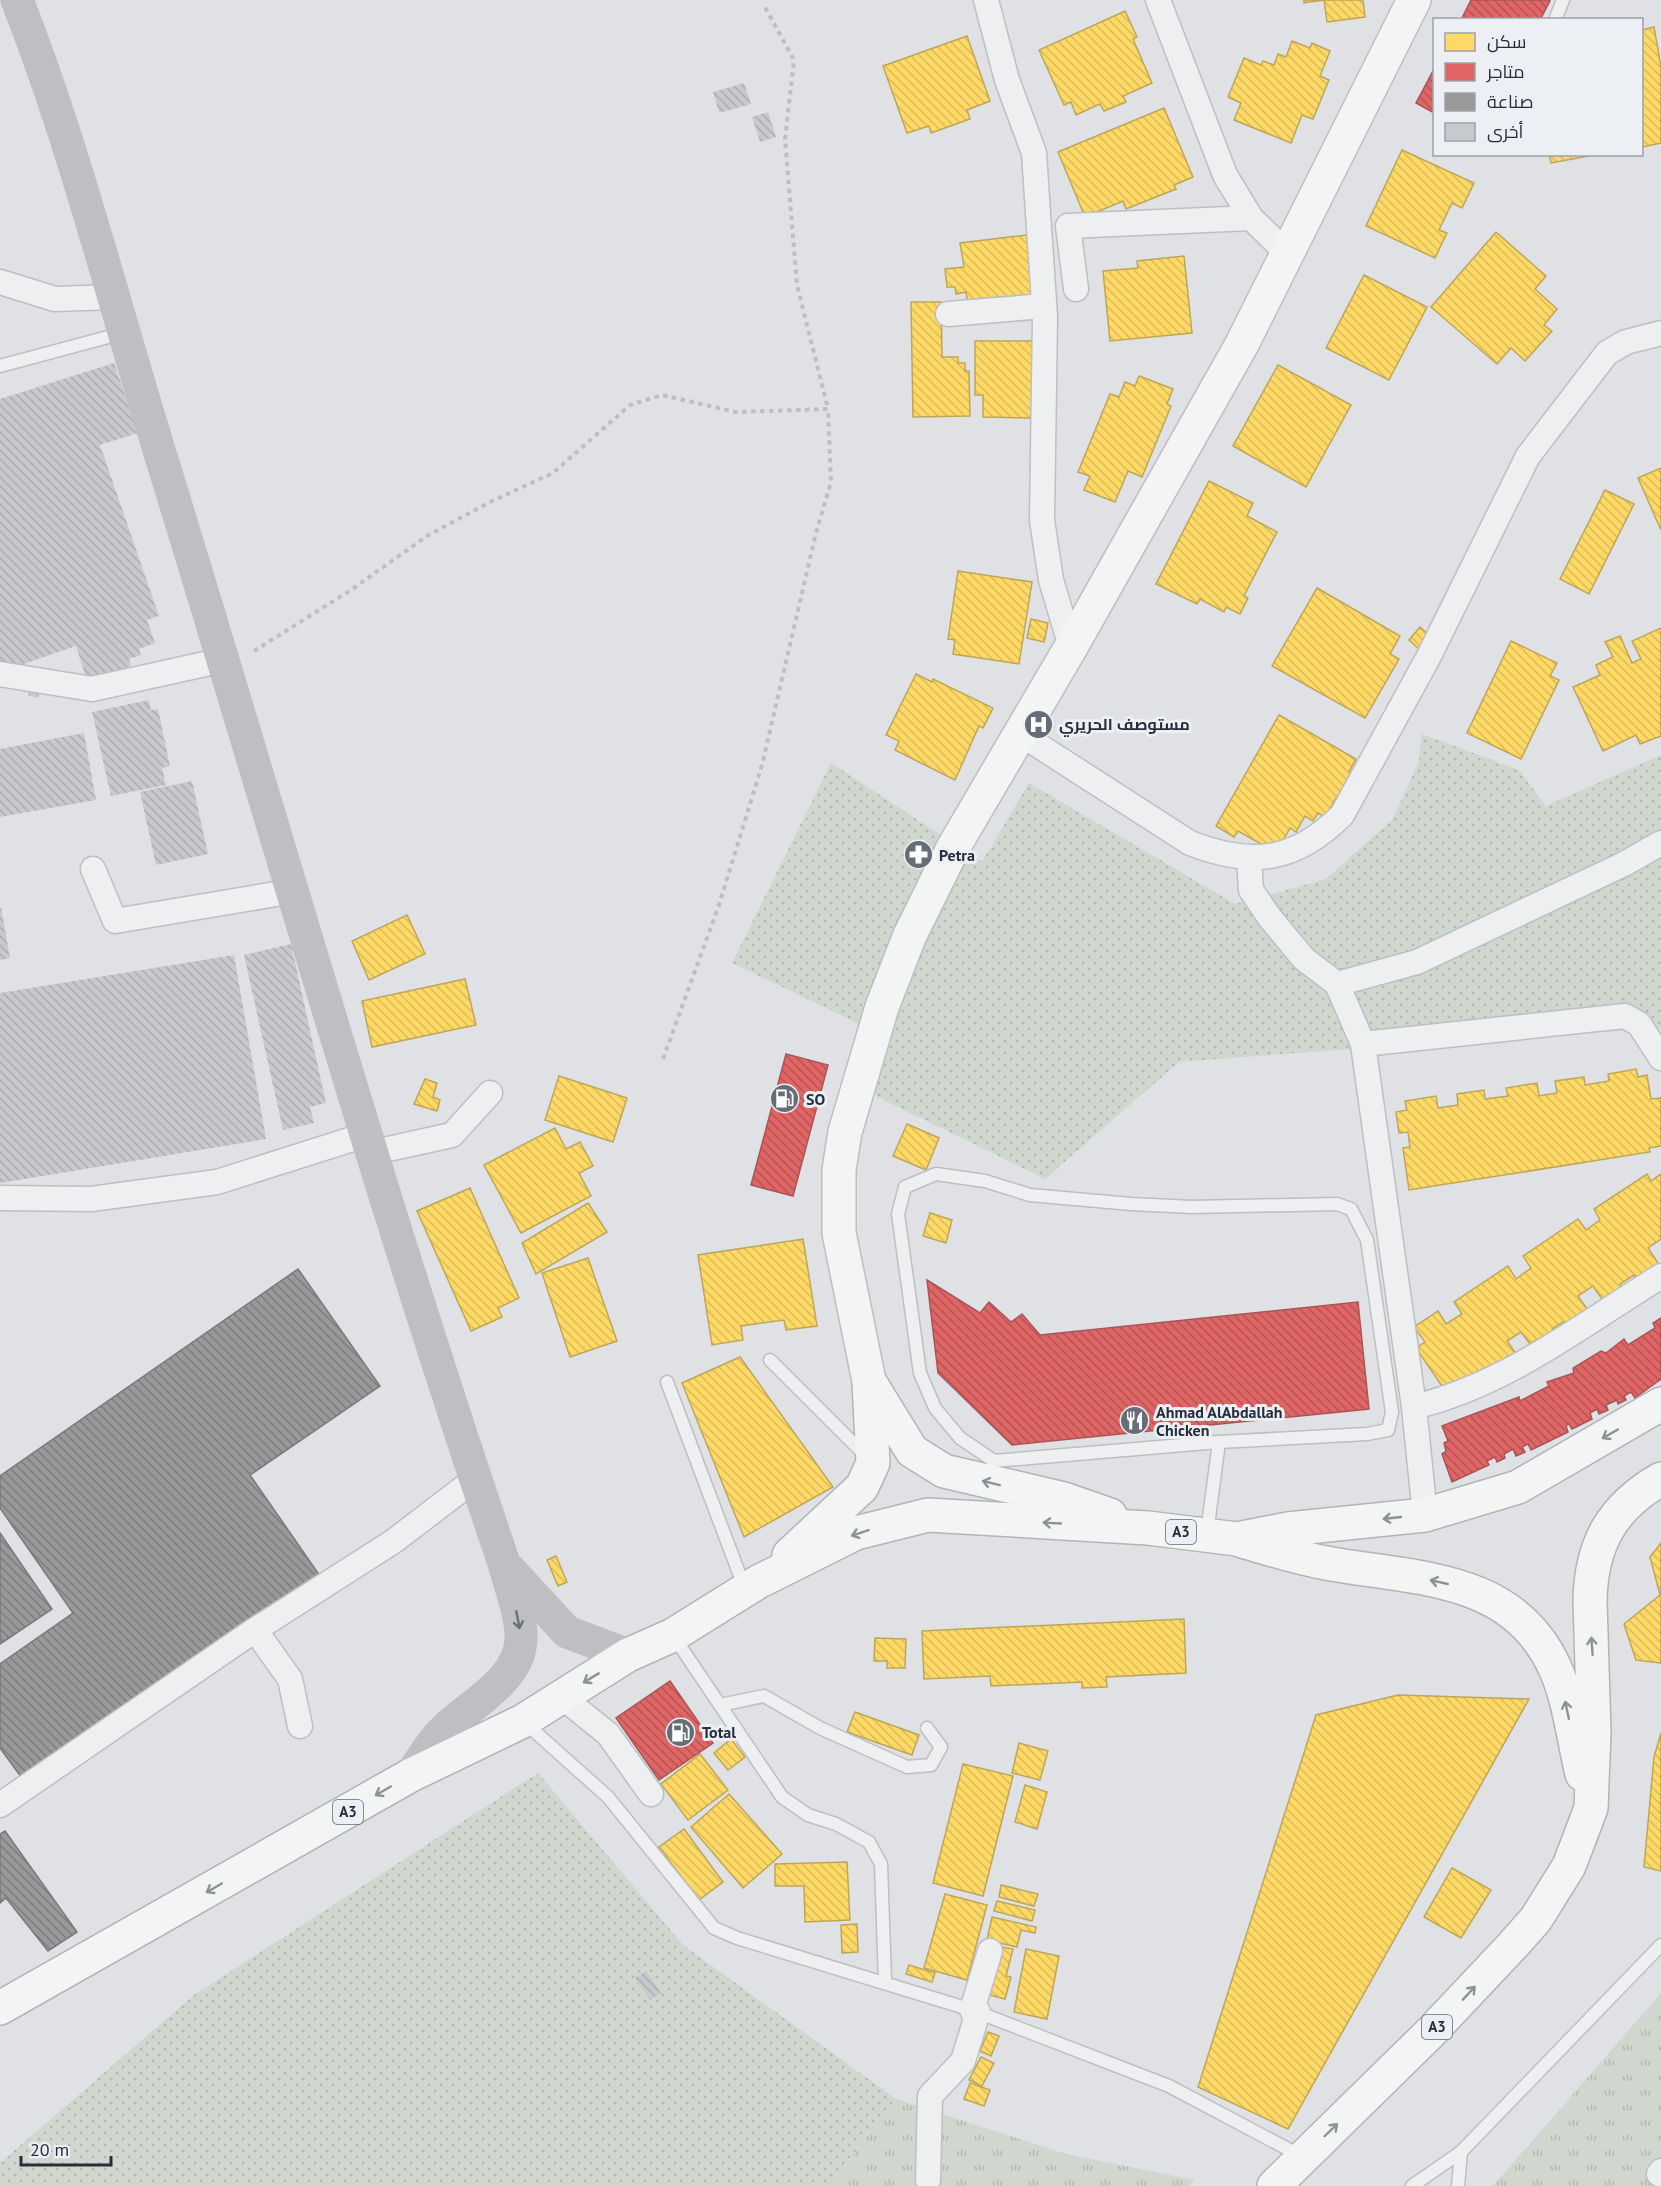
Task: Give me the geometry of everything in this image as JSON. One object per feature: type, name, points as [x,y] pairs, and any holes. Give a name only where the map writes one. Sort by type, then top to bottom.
[{"type":"main road","points":[[18,0],[46,74],[294,891],[368,1144],[504,1563],[518,1620],[521,1641],[517,1655],[500,1682],[443,1730],[411,1775]]},
{"type":"main road","points":[[752,1586],[862,1487],[873,1462],[869,1381],[839,1233],[837,1203],[845,1132],[882,1007],[910,935],[953,848],[1071,647],[1242,344],[1414,0]]},
{"type":"main road","points":[[869,1381],[912,1450],[944,1471],[1064,1499],[1148,1528]]},
{"type":"main road","name":"A3","points":[[0,2008],[411,1775],[523,1721],[628,1655],[673,1635],[752,1586],[856,1533],[928,1515],[1148,1528],[1222,1537],[1425,1515],[1518,1486],[1661,1404]]},
{"type":"main road","name":"A3","points":[[1274,2186],[1430,2033],[1536,1919],[1573,1858],[1591,1808],[1594,1732],[1590,1601],[1593,1569],[1602,1540],[1618,1512],[1628,1501],[1661,1479]]},
{"type":"main road","points":[[1222,1537],[1326,1563],[1446,1583],[1488,1597],[1504,1606],[1534,1633],[1556,1669],[1591,1808]]},
{"type":"main road","points":[[504,1563],[567,1632],[628,1655]]},
{"type":"main road","points":[[0,2021],[35,1990]]},
{"type":"street","points":[[986,0],[1007,80],[1034,153],[1044,306],[1042,520],[1051,580],[1071,647]]},
{"type":"street","points":[[1158,0],[1225,175],[1251,218],[1288,254]]},
{"type":"street","points":[[1076,289],[1068,226],[1251,218]]},
{"type":"street","points":[[0,282],[55,299],[112,297]]},
{"type":"street","points":[[948,314],[1044,306]]},
{"type":"street","points":[[1019,734],[1190,843],[1218,854],[1249,858],[1301,848],[1325,832],[1342,814],[1428,658],[1528,456],[1607,352],[1626,342],[1661,333]]},
{"type":"street","points":[[0,674],[92,689],[225,665]]},
{"type":"street","points":[[1337,984],[1417,962],[1624,864],[1661,843]]},
{"type":"street","points":[[1249,858],[1251,890],[1270,918],[1304,959],[1337,984],[1363,1044],[1414,1407],[1425,1515]]},
{"type":"street","points":[[93,869],[115,921],[294,891]]},
{"type":"street","points":[[1363,1044],[1625,1016],[1639,1024],[1661,1058]]},
{"type":"street","points":[[0,1198],[92,1198],[217,1182],[368,1144],[452,1135],[490,1093]]},
{"type":"street","points":[[1414,1407],[1479,1386],[1556,1344],[1661,1276]]},
{"type":"street","points":[[0,1805],[255,1630],[394,1541],[475,1479]]},
{"type":"street","points":[[255,1630],[290,1679],[300,1726]]},
{"type":"street","points":[[561,1696],[608,1734],[651,1794]]},
{"type":"street","points":[[928,2180],[930,2096],[963,2061],[990,1951]]},
{"type":"lane","points":[[1556,18],[1563,0]]},
{"type":"lane","points":[[0,366],[123,333]]},
{"type":"lane","points":[[936,1174],[985,1181],[1030,1195],[1131,1204],[1192,1207],[1337,1204],[1351,1209],[1367,1240],[1392,1412],[1388,1430],[1367,1434],[1219,1442],[994,1461],[960,1438],[935,1408],[920,1373],[898,1214],[905,1187],[936,1174]]},
{"type":"lane","points":[[770,1360],[873,1462]]},
{"type":"lane","points":[[667,1382],[752,1586]]},
{"type":"lane","points":[[1219,1442],[1222,1537]]},
{"type":"lane","points":[[673,1635],[782,1797],[808,1815],[837,1824],[869,1842],[881,1864],[885,1981]]},
{"type":"lane","points":[[720,1705],[765,1696],[820,1728],[907,1767],[931,1765],[941,1748],[927,1728]]},
{"type":"lane","points":[[523,1721],[608,1797],[714,1928],[737,1938],[885,1981],[975,2011],[1169,2086],[1304,2157]]},
{"type":"lane","points":[[1412,2186],[1461,2152],[1661,1945]]},
{"type":"lane","points":[[1458,2186],[1461,2152]]},
{"type":"path","points":[[663,1059],[719,905],[762,765],[816,533],[831,482],[828,409],[797,285],[784,139],[794,60],[765,7]]},
{"type":"path","points":[[225,665],[351,590],[427,536],[488,503],[553,473],[630,405],[662,395],[736,412],[828,409]]},
{"type":"green space","points":[[1422,734],[1519,770],[1546,806],[1661,755],[1661,1029],[1520,1036],[1179,1062],[1045,1179],[876,1096],[870,1029],[732,963],[831,763],[982,862],[1029,783],[1235,904],[1326,879],[1393,819],[1419,761]]},
{"type":"green space","points":[[538,1773],[683,1945],[896,2099],[829,2186],[0,2186],[0,2163],[194,1995]]},
{"type":"green space","points":[[1661,1993],[1661,2186],[1493,2186]]},
{"type":"green space","points":[[896,2099],[1066,2154],[1195,2180],[1189,2186],[829,2186]]},
{"type":"building: سكن","points":[[1304,0],[1324,0],[1304,3]]},
{"type":"building: سكن","points":[[1324,0],[1363,0],[1365,17],[1327,22]]},
{"type":"building: سكن","points":[[1125,11],[1137,37],[1133,39],[1152,83],[1123,96],[1126,102],[1104,111],[1100,104],[1076,115],[1071,102],[1064,105],[1039,50]]},
{"type":"building: سكن","points":[[1654,27],[1661,67],[1661,143],[1643,147],[1643,30]]},
{"type":"building: سكن","points":[[967,36],[990,101],[967,110],[970,119],[931,133],[929,126],[907,133],[883,66]]},
{"type":"building: سكن","points":[[1292,41],[1310,48],[1312,43],[1330,51],[1320,76],[1329,80],[1313,119],[1302,115],[1291,143],[1234,120],[1241,103],[1228,97],[1244,58],[1261,65],[1263,61],[1274,65],[1278,54],[1286,57]]},
{"type":"building: سكن","points":[[1164,108],[1193,177],[1174,185],[1176,189],[1126,209],[1123,201],[1085,217],[1058,152]]},
{"type":"building: سكن","points":[[1402,150],[1474,183],[1462,208],[1452,203],[1439,230],[1447,233],[1435,258],[1366,226]]},
{"type":"building: سكن","points":[[1549,156],[1589,156],[1551,163]]},
{"type":"building: سكن","points":[[1496,232],[1546,276],[1535,289],[1557,309],[1544,325],[1552,331],[1525,361],[1511,348],[1497,364],[1431,307]]},
{"type":"building: سكن","points":[[1027,235],[1034,303],[968,305],[966,292],[956,294],[955,287],[947,287],[945,269],[964,267],[960,243]]},
{"type":"building: سكن","points":[[1184,256],[1192,333],[1110,341],[1103,271],[1138,268],[1137,261]]},
{"type":"building: سكن","points":[[1364,275],[1427,307],[1389,380],[1326,348]]},
{"type":"building: سكن","points":[[911,302],[941,302],[942,357],[958,357],[958,363],[965,363],[965,371],[969,371],[970,416],[913,417]]},
{"type":"building: سكن","points":[[975,341],[1035,341],[1035,418],[983,417],[983,395],[975,395]]},
{"type":"building: سكن","points":[[1278,365],[1351,405],[1306,487],[1233,446]]},
{"type":"building: سكن","points":[[1139,376],[1173,389],[1167,404],[1171,406],[1142,477],[1128,471],[1115,502],[1084,490],[1090,476],[1078,472],[1110,394],[1119,397],[1125,382],[1135,386]]},
{"type":"building: سكن","points":[[1661,468],[1661,530],[1638,478]]},
{"type":"building: سكن","points":[[1209,481],[1253,503],[1247,516],[1277,532],[1244,596],[1248,598],[1240,614],[1226,607],[1224,612],[1200,599],[1197,604],[1156,584]]},
{"type":"building: سكن","points":[[1605,490],[1634,504],[1589,594],[1560,579]]},
{"type":"building: سكن","points":[[958,571],[1032,582],[1019,664],[953,654],[955,640],[948,639]]},
{"type":"building: سكن","points":[[1317,588],[1400,636],[1390,654],[1399,659],[1365,718],[1272,666]]},
{"type":"building: سكن","points":[[1031,619],[1048,623],[1044,642],[1027,638]]},
{"type":"building: سكن","points":[[1420,627],[1430,636],[1419,649],[1409,640]]},
{"type":"building: سكن","points":[[1661,628],[1661,736],[1640,744],[1636,735],[1603,751],[1573,687],[1600,675],[1596,665],[1613,657],[1605,642],[1620,636],[1632,663],[1641,659],[1632,641]]},
{"type":"building: سكن","points":[[1511,641],[1557,663],[1550,676],[1559,680],[1521,759],[1467,733]]},
{"type":"building: سكن","points":[[916,674],[932,682],[933,679],[993,708],[983,728],[979,726],[955,780],[895,750],[899,741],[886,735]]},
{"type":"building: سكن","points":[[1279,715],[1356,759],[1349,772],[1358,777],[1344,803],[1336,798],[1325,817],[1318,813],[1313,821],[1305,816],[1296,832],[1290,828],[1281,844],[1263,845],[1238,831],[1234,837],[1216,826]]},
{"type":"building: سكن","points":[[407,915],[425,954],[369,980],[352,941]]},
{"type":"building: سكن","points":[[465,979],[476,1025],[372,1047],[362,1001]]},
{"type":"building: سكن","points":[[1636,1069],[1638,1077],[1647,1075],[1651,1099],[1661,1098],[1661,1146],[1649,1148],[1650,1152],[1409,1190],[1403,1148],[1410,1147],[1408,1132],[1399,1133],[1396,1112],[1407,1110],[1405,1101],[1436,1096],[1438,1108],[1458,1105],[1457,1094],[1484,1090],[1485,1099],[1508,1096],[1506,1088],[1537,1083],[1539,1096],[1557,1093],[1555,1081],[1584,1077],[1585,1085],[1609,1081],[1608,1074]]},
{"type":"building: سكن","points":[[559,1076],[627,1098],[613,1142],[545,1120]]},
{"type":"building: سكن","points":[[425,1079],[437,1083],[433,1097],[440,1100],[437,1111],[414,1104]]},
{"type":"building: سكن","points":[[907,1124],[939,1138],[926,1170],[893,1156]]},
{"type":"building: سكن","points":[[555,1128],[566,1149],[580,1142],[593,1166],[579,1173],[591,1196],[521,1233],[484,1165]]},
{"type":"building: سكن","points":[[1647,1174],[1651,1181],[1661,1174],[1661,1239],[1648,1248],[1660,1266],[1638,1281],[1634,1275],[1620,1284],[1623,1290],[1604,1302],[1593,1286],[1578,1296],[1589,1312],[1567,1327],[1563,1322],[1552,1329],[1556,1335],[1539,1346],[1536,1340],[1530,1344],[1521,1332],[1507,1341],[1519,1358],[1499,1372],[1494,1364],[1448,1395],[1416,1348],[1425,1342],[1414,1327],[1438,1311],[1446,1324],[1462,1314],[1454,1302],[1508,1266],[1516,1279],[1531,1268],[1523,1256],[1578,1219],[1586,1230],[1600,1220],[1594,1209]]},
{"type":"building: سكن","points":[[470,1188],[519,1298],[498,1308],[502,1317],[471,1331],[417,1211]]},
{"type":"building: سكن","points":[[588,1203],[607,1232],[536,1274],[522,1243]]},
{"type":"building: سكن","points":[[930,1213],[952,1220],[946,1243],[923,1236]]},
{"type":"building: سكن","points":[[803,1239],[817,1326],[786,1330],[784,1320],[741,1326],[743,1340],[712,1345],[698,1255]]},
{"type":"building: سكن","points":[[588,1258],[617,1341],[570,1357],[542,1273]]},
{"type":"building: سكن","points":[[740,1357],[833,1487],[744,1537],[682,1383]]},
{"type":"building: سكن","points":[[1661,1543],[1661,1663],[1636,1660],[1624,1624],[1660,1595],[1650,1557]]},
{"type":"building: سكن","points":[[556,1556],[567,1582],[558,1586],[547,1560]]},
{"type":"building: سكن","points":[[1184,1619],[1186,1673],[1106,1677],[1107,1687],[1082,1688],[1082,1682],[991,1686],[990,1676],[924,1679],[922,1631]]},
{"type":"building: سكن","points":[[875,1638],[906,1639],[905,1668],[887,1668],[887,1661],[874,1661]]},
{"type":"building: سكن","points":[[1398,1695],[1529,1699],[1288,2129],[1198,2087],[1316,1715]]},
{"type":"building: سكن","points":[[855,1712],[919,1735],[912,1755],[847,1732]]},
{"type":"building: سكن","points":[[1661,1733],[1661,1871],[1644,1867],[1654,1757]]},
{"type":"building: سكن","points":[[731,1739],[745,1757],[728,1770],[714,1753]]},
{"type":"building: سكن","points":[[1019,1743],[1048,1751],[1040,1780],[1012,1773]]},
{"type":"building: سكن","points":[[700,1754],[728,1790],[688,1820],[661,1784]]},
{"type":"building: سكن","points":[[963,1764],[1013,1776],[983,1896],[933,1883]]},
{"type":"building: سكن","points":[[1025,1785],[1047,1792],[1037,1829],[1015,1822]]},
{"type":"building: سكن","points":[[729,1794],[782,1854],[743,1888],[691,1827]]},
{"type":"building: سكن","points":[[684,1829],[723,1882],[699,1900],[659,1847]]},
{"type":"building: سكن","points":[[847,1862],[850,1920],[805,1922],[804,1886],[775,1886],[775,1864]]},
{"type":"building: سكن","points":[[1452,1868],[1491,1890],[1461,1938],[1424,1917]]},
{"type":"building: سكن","points":[[1001,1885],[1038,1894],[1034,1906],[999,1897]]},
{"type":"building: سكن","points":[[945,1894],[987,1905],[967,1980],[924,1968]]},
{"type":"building: سكن","points":[[997,1901],[1035,1910],[1032,1921],[994,1911]]},
{"type":"building: سكن","points":[[992,1917],[1036,1927],[1035,1933],[1021,1930],[1017,1947],[987,1940]]},
{"type":"building: سكن","points":[[857,1924],[858,1952],[842,1953],[841,1925]]},
{"type":"building: سكن","points":[[1002,1947],[1013,1949],[1006,1976],[1011,1977],[1005,1999],[990,1995]]},
{"type":"building: سكن","points":[[1026,1949],[1059,1956],[1047,2019],[1014,2012]]},
{"type":"building: سكن","points":[[909,1965],[935,1973],[932,1982],[906,1974]]},
{"type":"building: سكن","points":[[988,2032],[999,2036],[991,2056],[980,2051]]},
{"type":"building: سكن","points":[[981,2057],[994,2063],[982,2086],[969,2080]]},
{"type":"building: سكن","points":[[970,2083],[990,2090],[984,2106],[964,2099]]},
{"type":"building: متاجر","points":[[1471,0],[1550,1],[1541,18],[1462,18]]},
{"type":"building: متاجر","points":[[1433,71],[1433,112],[1416,103]]},
{"type":"building: متاجر","points":[[786,1054],[828,1065],[793,1196],[751,1185]]},
{"type":"building: متاجر","points":[[927,1280],[980,1313],[989,1302],[1011,1322],[1022,1314],[1040,1335],[1358,1302],[1369,1409],[1012,1445],[938,1373]]},
{"type":"building: متاجر","points":[[1661,1318],[1661,1379],[1635,1398],[1631,1392],[1624,1396],[1626,1400],[1618,1404],[1617,1400],[1606,1405],[1608,1410],[1599,1414],[1597,1409],[1590,1413],[1592,1419],[1572,1429],[1569,1424],[1566,1426],[1568,1432],[1531,1450],[1528,1444],[1522,1447],[1525,1452],[1516,1456],[1513,1449],[1504,1454],[1505,1458],[1497,1462],[1495,1457],[1487,1461],[1489,1465],[1452,1482],[1442,1454],[1446,1451],[1444,1443],[1448,1441],[1442,1426],[1519,1397],[1520,1401],[1549,1386],[1547,1382],[1574,1373],[1573,1368],[1601,1351],[1606,1353],[1624,1339],[1628,1345],[1655,1328],[1653,1323]]},
{"type":"building: متاجر","points":[[670,1681],[713,1743],[659,1780],[616,1718]]},
{"type":"building: صناعة","points":[[298,1269],[380,1386],[250,1475],[320,1576],[24,1781],[0,1748],[0,1664],[73,1613],[0,1508],[0,1476]]},
{"type":"building: صناعة","points":[[0,1533],[52,1609],[0,1644]]},
{"type":"building: صناعة","points":[[5,1831],[77,1932],[48,1951],[6,1898],[0,1903],[0,1834]]},
{"type":"building: أخرى","points":[[744,83],[751,104],[719,113],[713,92]]},
{"type":"building: أخرى","points":[[768,112],[776,137],[760,142],[752,117]]},
{"type":"building: أخرى","points":[[114,363],[138,433],[100,445],[159,616],[147,620],[155,643],[139,649],[141,655],[129,659],[131,666],[87,681],[76,646],[3,671],[0,662],[0,399]]},
{"type":"building: أخرى","points":[[31,684],[41,687],[38,698],[28,695]]},
{"type":"building: أخرى","points":[[149,700],[151,710],[158,709],[170,766],[162,768],[166,785],[111,796],[92,712]]},
{"type":"building: أخرى","points":[[84,733],[96,800],[0,817],[0,749]]},
{"type":"building: أخرى","points":[[192,781],[208,854],[156,865],[140,792]]},
{"type":"building: أخرى","points":[[0,908],[10,958],[0,960]]},
{"type":"building: أخرى","points":[[291,944],[326,1103],[310,1107],[314,1123],[283,1130],[244,955]]},
{"type":"building: أخرى","points":[[234,955],[266,1139],[0,1183],[0,993]]},
{"type":"building: أخرى","points":[[646,1971],[661,1993],[650,2000],[635,1978]]},
{"type":"place","name":"مستوصف الحريري","points":[[1038,724]]},
{"type":"place","name":"Petra","points":[[918,855]]},
{"type":"place","name":"SO","points":[[785,1099]]},
{"type":"place","name":"Ahmad AlAbdallah Chicken","points":[[1135,1421]]},
{"type":"place","name":"Total","points":[[681,1732]]}]
